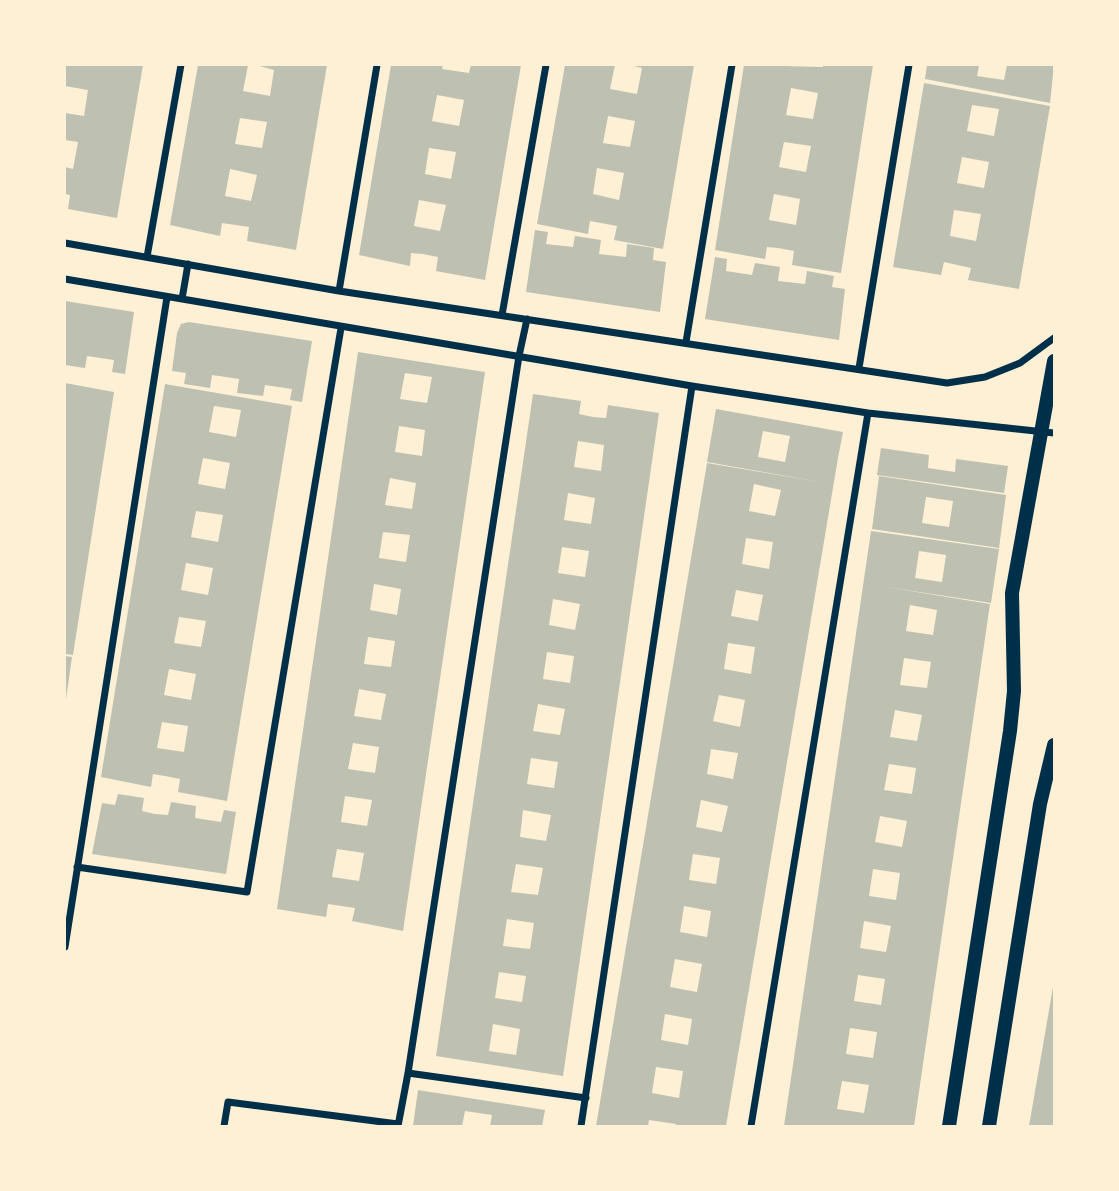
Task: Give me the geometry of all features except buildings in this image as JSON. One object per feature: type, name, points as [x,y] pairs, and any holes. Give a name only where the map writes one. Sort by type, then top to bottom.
[{"type":"main road","points":[[948,1126],[1011,718],[1014,691],[1012,593],[1048,432],[1054,361]]},
{"type":"main road","points":[[989,1126],[1040,804],[1054,746]]},
{"type":"street","points":[[147,257],[181,65]]},
{"type":"street","points":[[339,291],[377,65]]},
{"type":"street","points":[[502,315],[546,65]]},
{"type":"street","points":[[686,342],[732,65]]},
{"type":"street","points":[[859,368],[909,65]]},
{"type":"street","points":[[65,243],[339,291],[947,383],[985,377],[1020,363],[1054,338]]},
{"type":"street","points":[[182,299],[188,264]]},
{"type":"street","points":[[65,279],[692,386],[868,413],[1048,432]]},
{"type":"street","points":[[65,947],[167,297]]},
{"type":"street","points":[[223,1126],[228,1102],[398,1125],[527,319]]},
{"type":"street","points":[[77,867],[247,892],[341,328]]},
{"type":"street","points":[[581,1126],[692,386]]},
{"type":"street","points":[[751,1126],[868,413]]},
{"type":"street","points":[[408,1073],[586,1098]]}]
